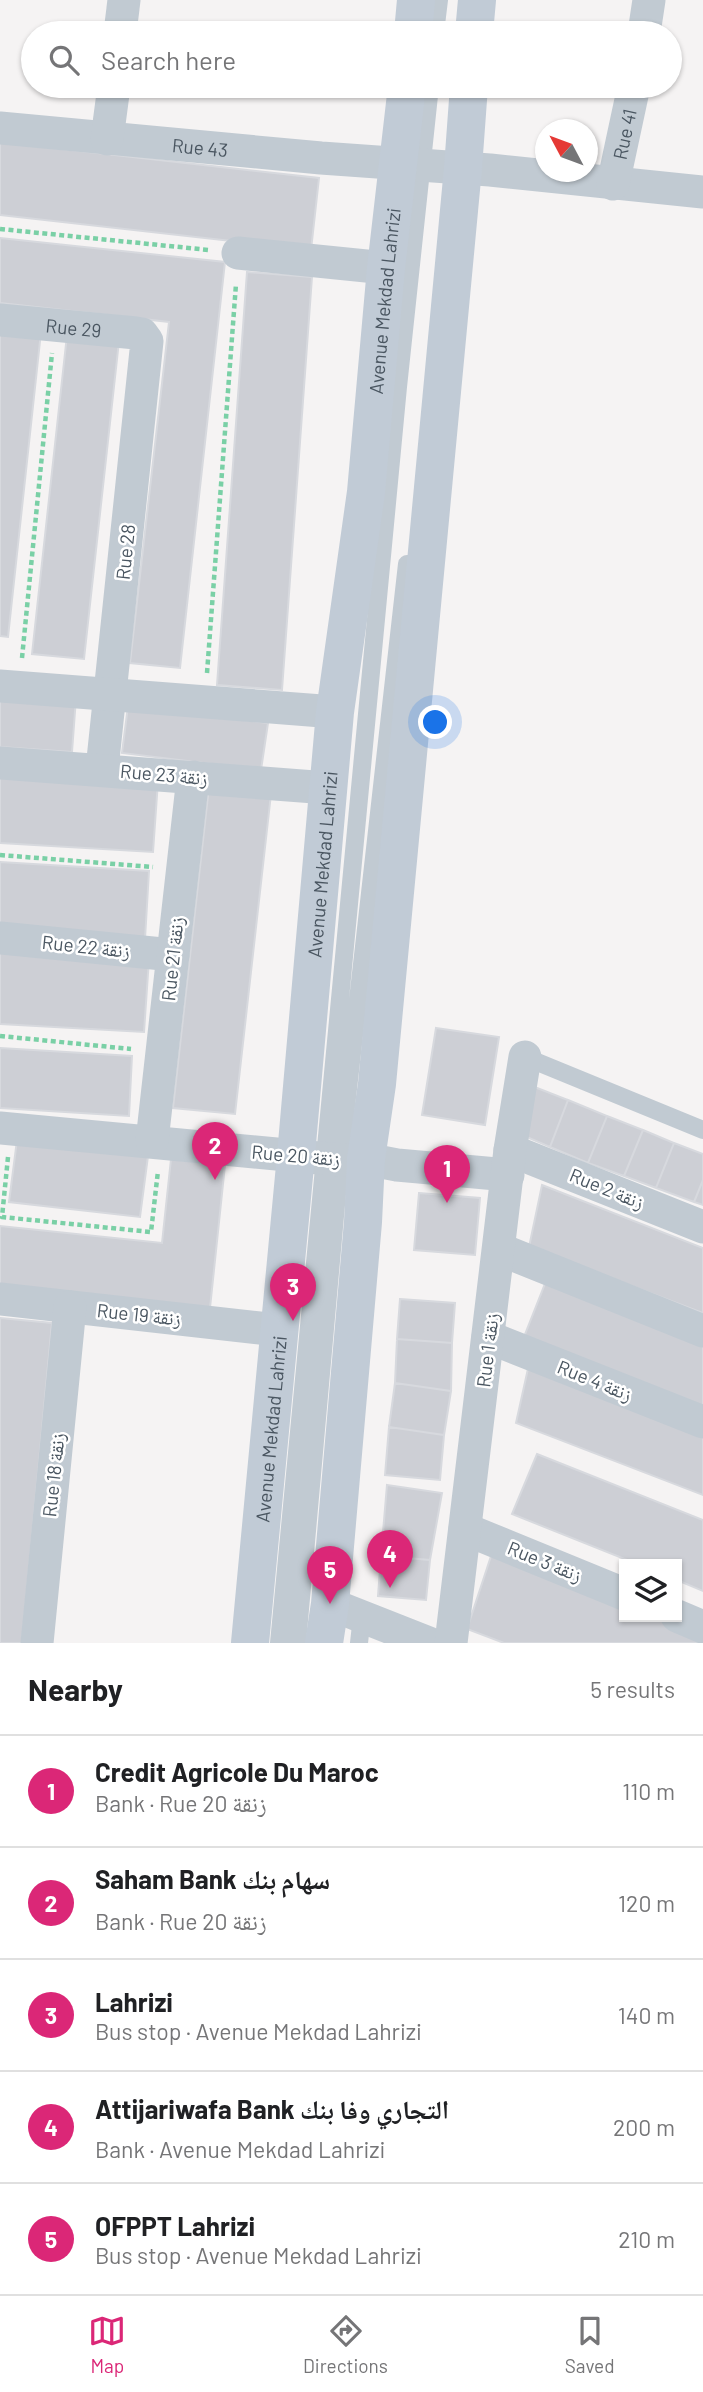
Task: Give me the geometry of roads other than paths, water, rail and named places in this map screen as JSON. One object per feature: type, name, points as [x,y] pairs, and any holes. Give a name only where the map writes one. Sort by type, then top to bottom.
[{"type":"main road","points":[[414,21],[416,0]]},
{"type":"main road","points":[[475,21],[478,0]]},
{"type":"main road","name":"Avenue Mekdad Lahrizi","points":[[250,1643],[278,1330],[332,1158],[378,1070],[433,165],[411,98]]},
{"type":"main road","name":"Avenue Mekdad Lahrizi","points":[[324,1643],[350,1621],[362,1235],[332,1158],[328,788],[335,712],[366,492],[386,268],[464,98]]},
{"type":"street","points":[[121,21],[124,0]]},
{"type":"street","points":[[646,21],[649,0]]},
{"type":"street","points":[[107,139],[112,98]]},
{"type":"street","name":"Rue 41","points":[[613,184],[631,98]]},
{"type":"street","name":"Rue 43","points":[[0,128],[321,158],[433,165],[703,192]]},
{"type":"street","points":[[238,253],[386,268]]},
{"type":"street","name":"Rue 29","points":[[0,320],[145,336]]},
{"type":"street","name":"Rue 28","points":[[102,769],[147,341],[145,336]]},
{"type":"street","points":[[9,686],[335,712]]},
{"type":"street","name":"Rue 23 زنقة","points":[[0,763],[328,788]]},
{"type":"street","name":"Rue 21 زنقة","points":[[156,1142],[162,1052],[193,777]]},
{"type":"street","name":"Rue 22 زنقة","points":[[0,938],[173,955]]},
{"type":"street","name":"Rue 1 زنقة","points":[[451,1643],[509,1162],[525,1057]]},
{"type":"street","name":"Rue 20 زنقة","points":[[5,1128],[397,1165],[509,1162]]},
{"type":"street","name":"Rue 2 زنقة","points":[[509,1162],[703,1227]]},
{"type":"street","points":[[499,1249],[703,1331]]},
{"type":"street","name":"Rue 19 زنقة","points":[[0,1299],[278,1330]]},
{"type":"street","name":"Rue 18 زنقة","points":[[37,1643],[70,1307]]},
{"type":"street","name":"Rue 4 زنقة","points":[[488,1337],[703,1422]]},
{"type":"street","name":"Rue 3 زنقة","points":[[465,1529],[619,1592]]},
{"type":"street","points":[[682,1618],[703,1627]]},
{"type":"street","points":[[350,1621],[429,1643]]},
{"type":"lane","points":[[436,21],[439,0]]},
{"type":"lane","points":[[462,21],[464,0]]},
{"type":"lane","points":[[415,488],[433,165],[430,98]]},
{"type":"lane","points":[[433,165],[453,98]]},
{"type":"lane","points":[[279,1643],[332,1158],[409,543]]},
{"type":"lane","points":[[525,1057],[703,1130]]},
{"type":"lane","points":[[298,1643],[332,1158]]},
{"type":"place","name":"Saham Bank سهام بنك","points":[[215,1180]]},
{"type":"place","name":"Credit Agricole Du Maroc","points":[[447,1203]]},
{"type":"place","name":"Lahrizi","points":[[293,1321]]},
{"type":"place","name":"Attijariwafa Bank التجاري وفا بنك","points":[[390,1588]]},
{"type":"place","name":"OFPPT Lahrizi","points":[[330,1604]]}]
